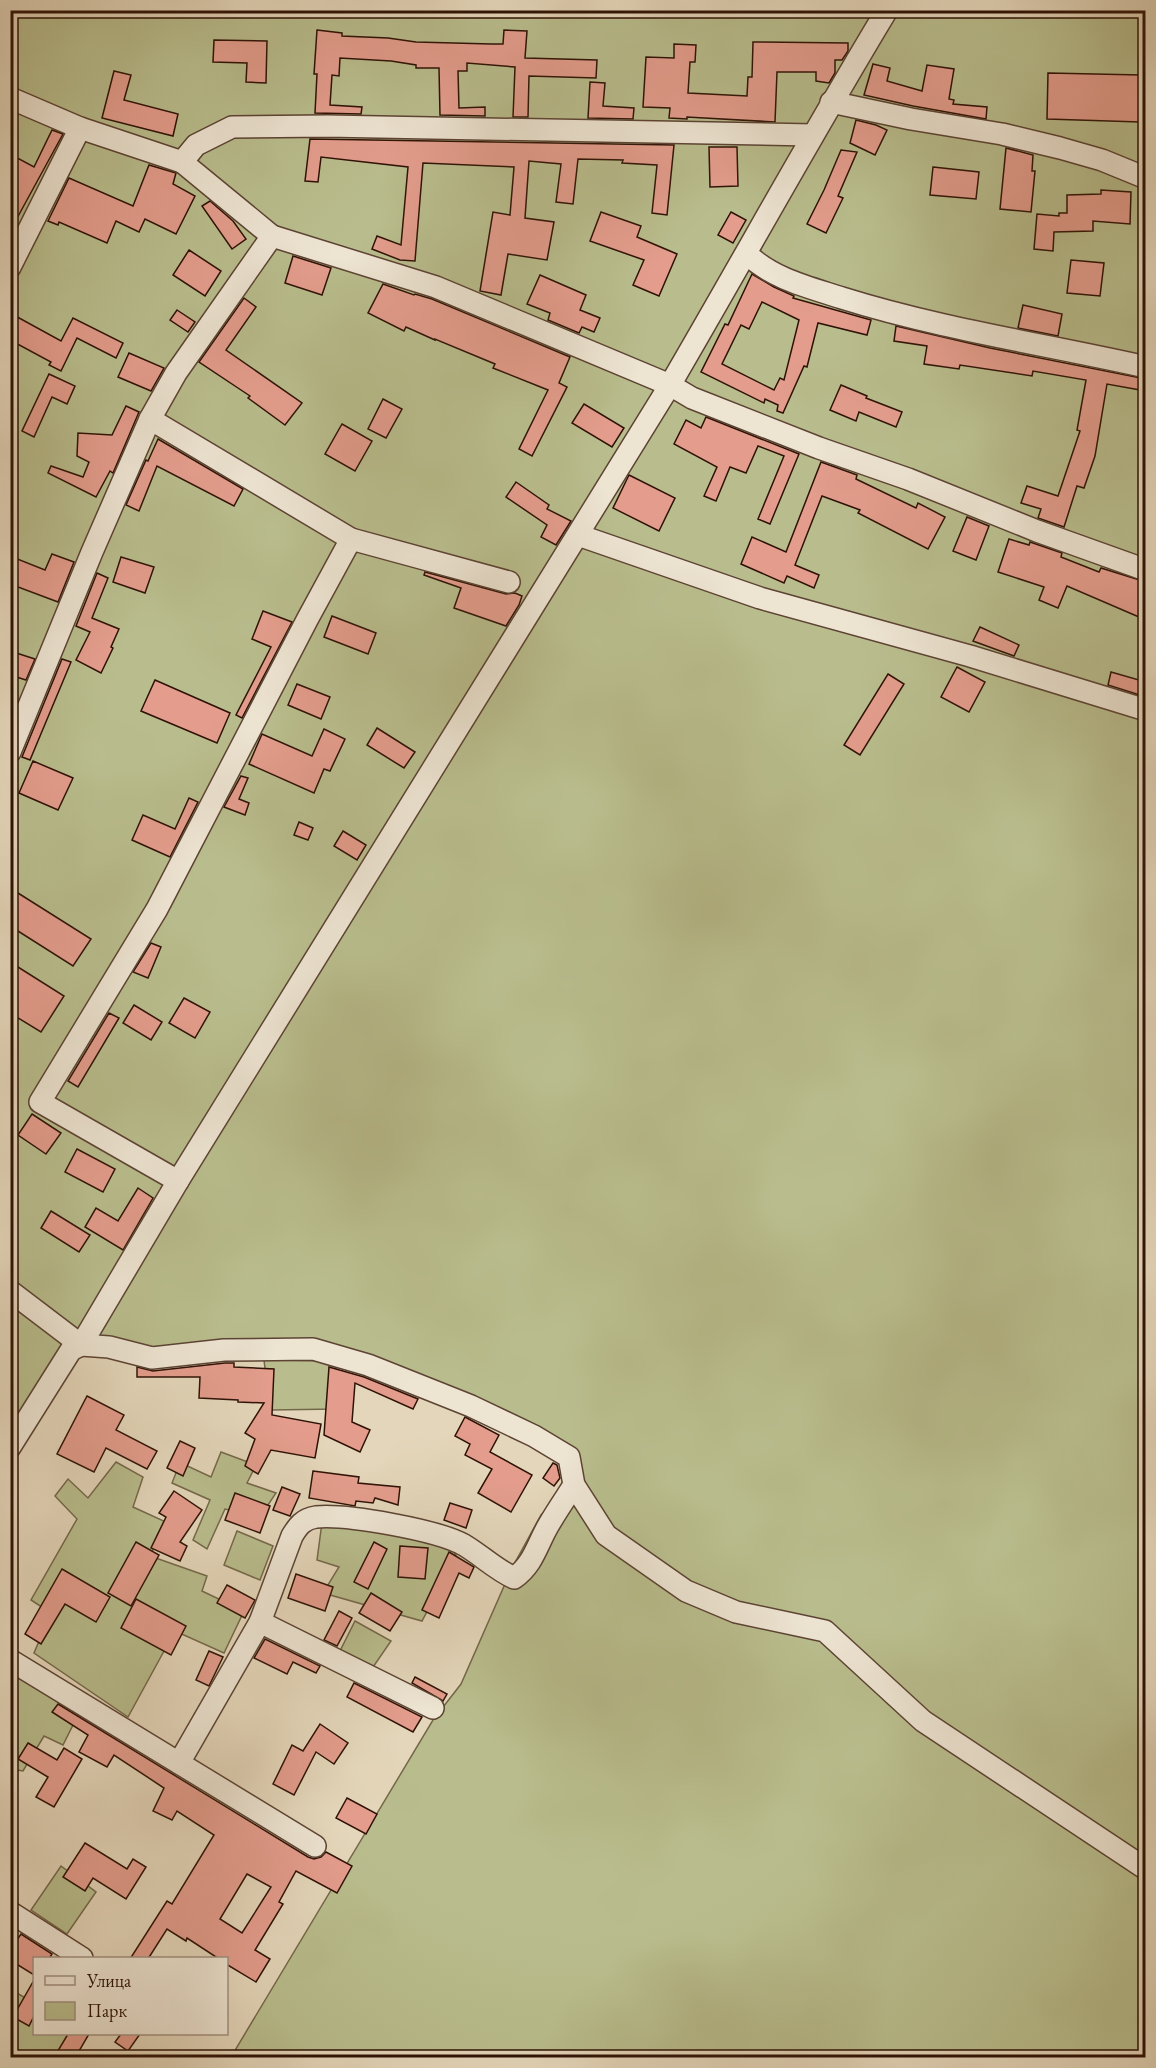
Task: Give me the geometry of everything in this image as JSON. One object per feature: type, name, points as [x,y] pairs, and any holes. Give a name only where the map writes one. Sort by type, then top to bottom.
[{"type":"street","points":[[81,1345],[178,1181],[670,385],[886,10]]},
{"type":"street","points":[[10,98],[80,128],[182,162],[272,236],[436,287],[670,385],[692,398],[819,448],[908,479],[1037,531],[1146,570]]},
{"type":"street","points":[[831,102],[911,119],[1002,134],[1102,160],[1146,178]]},
{"type":"street","points":[[182,162],[196,145],[232,127],[327,126],[813,135]]},
{"type":"street","points":[[10,267],[80,128]]},
{"type":"street","points":[[10,752],[92,552],[150,419],[176,372],[272,236]]},
{"type":"street","points":[[747,254],[771,273],[803,286],[892,314],[1146,367]]},
{"type":"street","points":[[150,419],[351,539],[509,582]]},
{"type":"street","points":[[578,535],[760,598],[970,656],[1146,710]]},
{"type":"street","points":[[178,1181],[40,1102],[157,909],[351,539]]},
{"type":"street","points":[[10,1291],[81,1345]]},
{"type":"street","points":[[10,1447],[71,1350],[81,1345],[109,1347],[152,1359],[224,1350],[313,1349],[368,1365],[471,1406],[534,1436],[568,1457],[574,1485],[606,1534],[686,1591],[736,1612],[825,1630],[923,1722],[1146,1869]]},
{"type":"street","points":[[179,1763],[260,1622],[292,1536],[300,1523],[314,1517],[370,1521],[427,1533],[463,1545],[498,1570],[514,1578],[533,1558],[547,1528],[574,1485]]},
{"type":"street","points":[[260,1622],[433,1708]]},
{"type":"street","points":[[10,1660],[315,1846]]},
{"type":"street","points":[[10,1912],[79,1957]]},
{"type":"green space","points":[[11,11],[624,11],[898,14],[1145,11],[1145,2057],[231,2057],[433,1720],[461,1684],[512,1568],[541,1515],[574,1485],[569,1457],[313,1349],[152,1358],[78,1339],[11,1444]]},
{"type":"green space","points":[[264,1360],[336,1361],[337,1409],[270,1410]]},
{"type":"green space","points":[[221,1452],[256,1465],[247,1483],[276,1493],[260,1517],[225,1509],[207,1549],[193,1540],[210,1500],[172,1483],[181,1460],[181,1463],[211,1477]]},
{"type":"green space","points":[[116,1462],[143,1477],[133,1507],[166,1522],[150,1556],[207,1576],[202,1591],[244,1611],[224,1653],[175,1631],[128,1717],[34,1653],[51,1613],[31,1600],[77,1519],[55,1496],[68,1479],[88,1498]]},
{"type":"green space","points":[[323,1515],[447,1535],[456,1556],[422,1621],[323,1593],[339,1567],[317,1560]]},
{"type":"green space","points":[[237,1531],[273,1546],[260,1580],[224,1565]]},
{"type":"green space","points":[[355,1621],[391,1641],[371,1670],[338,1655]]},
{"type":"green space","points":[[10,1668],[79,1713],[63,1745],[44,1736],[23,1771],[11,1769]]},
{"type":"green space","points":[[61,1866],[96,1892],[67,1934],[31,1910]]},
{"type":"green space","points":[[10,1989],[33,2002],[33,2035],[76,2035],[60,2057],[11,2057]]},
{"type":"building","points":[[317,30],[342,33],[342,36],[416,42],[491,44],[503,44],[504,30],[527,31],[525,58],[597,60],[596,78],[529,76],[528,117],[513,117],[515,67],[467,63],[467,71],[458,71],[459,108],[485,107],[485,116],[440,115],[439,68],[416,68],[416,65],[391,61],[340,58],[339,76],[332,75],[330,105],[362,107],[361,114],[315,113],[317,74],[314,74]]},
{"type":"building","points":[[214,40],[267,41],[266,83],[246,82],[247,63],[213,62]]},
{"type":"building","points":[[753,42],[848,43],[848,51],[842,60],[835,60],[835,73],[829,83],[816,81],[816,72],[777,72],[775,122],[669,118],[670,108],[643,107],[646,57],[674,58],[674,44],[696,45],[695,62],[690,62],[688,93],[747,96],[748,77],[752,77]]},
{"type":"building","points":[[873,64],[890,68],[887,81],[922,91],[927,65],[954,69],[949,99],[954,100],[953,104],[987,107],[986,119],[864,95]]},
{"type":"building","points":[[114,71],[131,75],[124,100],[178,114],[173,136],[102,118]]},
{"type":"building","points":[[1048,73],[1141,75],[1140,122],[1047,119]]},
{"type":"building","points":[[590,82],[605,83],[603,106],[634,108],[633,119],[588,118]]},
{"type":"building","points":[[856,120],[887,130],[875,155],[850,143]]},
{"type":"building","points":[[52,130],[63,134],[10,231],[10,154],[34,167]]},
{"type":"building","points":[[310,139],[674,145],[667,215],[652,213],[657,165],[622,163],[623,160],[578,159],[573,204],[556,202],[561,164],[529,161],[525,218],[554,222],[547,260],[508,254],[501,295],[480,291],[493,212],[510,215],[514,167],[423,163],[415,261],[400,260],[372,249],[377,236],[401,245],[408,167],[321,157],[318,182],[305,181]]},
{"type":"building","points":[[709,147],[737,147],[738,186],[710,187]]},
{"type":"building","points":[[1006,148],[1033,155],[1032,171],[1035,171],[1031,212],[1000,209]]},
{"type":"building","points":[[841,150],[857,152],[838,196],[843,198],[826,233],[807,224]]},
{"type":"building","points":[[149,165],[176,173],[173,184],[195,196],[176,234],[145,219],[139,232],[116,221],[107,243],[59,222],[58,225],[48,221],[69,178],[133,206]]},
{"type":"building","points":[[933,167],[979,172],[976,199],[930,195]]},
{"type":"building","points":[[1101,190],[1131,192],[1130,224],[1093,221],[1093,231],[1054,232],[1053,251],[1034,249],[1037,214],[1059,216],[1059,213],[1067,213],[1067,195],[1101,194]]},
{"type":"building","points":[[210,201],[233,221],[246,239],[232,249],[202,206]]},
{"type":"building","points":[[601,212],[641,226],[637,237],[677,254],[659,296],[633,285],[644,260],[590,241]]},
{"type":"building","points":[[731,212],[746,220],[733,243],[718,235]]},
{"type":"building","points":[[189,250],[221,271],[205,296],[173,275]]},
{"type":"building","points":[[293,256],[331,268],[322,295],[285,283]]},
{"type":"building","points":[[1071,260],[1104,263],[1100,296],[1067,293]]},
{"type":"building","points":[[752,274],[794,296],[793,298],[871,320],[867,335],[818,323],[807,367],[804,366],[783,413],[777,411],[778,405],[765,399],[764,403],[701,372],[725,324],[728,325]],"holes":[[[762,302],[799,320],[784,380],[780,378],[774,390],[722,364],[741,325],[749,329]]]},
{"type":"building","points":[[540,275],[586,295],[580,310],[600,318],[594,332],[582,327],[579,333],[548,320],[550,313],[527,304]]},
{"type":"building","points":[[383,284],[432,299],[570,357],[559,383],[567,387],[532,456],[519,449],[548,390],[493,368],[495,364],[406,327],[404,331],[368,313]]},
{"type":"building","points":[[244,298],[256,307],[226,350],[302,403],[285,425],[248,398],[250,396],[199,362]]},
{"type":"building","points":[[1023,305],[1062,314],[1058,336],[1018,328]]},
{"type":"building","points":[[177,310],[195,322],[188,332],[170,320]]},
{"type":"building","points":[[10,313],[61,341],[73,318],[123,343],[116,358],[77,338],[61,371],[49,365],[51,362],[10,340]]},
{"type":"building","points":[[896,326],[990,348],[1146,379],[1146,391],[1107,384],[1095,456],[1084,488],[1077,486],[1064,527],[1038,518],[1041,509],[1021,503],[1027,486],[1058,496],[1080,431],[1077,430],[1086,380],[1033,371],[1032,376],[960,365],[959,369],[924,364],[927,346],[894,341]]},
{"type":"building","points":[[129,353],[164,368],[151,391],[118,377]]},
{"type":"building","points":[[49,374],[75,386],[67,404],[52,397],[34,437],[22,431]]},
{"type":"building","points":[[841,385],[902,412],[896,427],[859,412],[856,421],[830,410]]},
{"type":"building","points":[[383,399],[402,409],[386,438],[368,429]]},
{"type":"building","points":[[584,404],[624,428],[612,447],[572,423]]},
{"type":"building","points":[[126,406],[139,412],[113,473],[110,471],[96,497],[48,473],[51,466],[83,477],[89,462],[77,456],[78,433],[112,435]]},
{"type":"building","points":[[706,417],[799,454],[770,524],[758,519],[784,456],[758,446],[746,473],[730,467],[716,501],[704,496],[717,467],[674,444],[686,420],[701,428]]},
{"type":"building","points":[[342,424],[372,441],[355,471],[325,454]]},
{"type":"building","points":[[158,439],[243,489],[234,506],[157,466],[139,511],[126,505]]},
{"type":"building","points":[[821,462],[857,475],[856,479],[916,508],[918,503],[945,517],[928,549],[858,513],[860,510],[822,496],[795,565],[819,575],[814,588],[787,576],[784,583],[741,564],[752,537],[786,552]]},
{"type":"building","points":[[629,475],[675,498],[659,531],[613,508]]},
{"type":"building","points":[[516,482],[549,505],[547,509],[571,521],[556,545],[541,537],[547,525],[506,497]]},
{"type":"building","points":[[967,517],[989,526],[976,560],[953,551]]},
{"type":"building","points":[[1009,539],[1029,545],[1030,542],[1062,553],[1061,557],[1099,572],[1101,568],[1146,582],[1146,620],[1067,586],[1058,608],[1039,600],[1044,587],[998,572]]},
{"type":"building","points":[[52,554],[74,562],[58,602],[10,584],[10,556],[45,570]]},
{"type":"building","points":[[121,557],[154,567],[145,593],[113,582]]},
{"type":"building","points":[[425,572],[506,594],[515,593],[522,596],[506,626],[454,608],[461,588],[424,575]]},
{"type":"building","points":[[97,573],[108,578],[92,618],[119,629],[101,673],[76,660],[90,632],[76,626]]},
{"type":"building","points":[[263,611],[292,622],[242,718],[236,715],[271,647],[252,639]]},
{"type":"building","points":[[332,616],[376,633],[368,654],[324,637]]},
{"type":"building","points":[[980,627],[1019,645],[1014,656],[973,641]]},
{"type":"building","points":[[10,651],[35,659],[26,680],[10,675]]},
{"type":"building","points":[[62,659],[71,662],[30,760],[22,757]]},
{"type":"building","points":[[957,667],[985,682],[969,712],[941,697]]},
{"type":"building","points":[[1111,672],[1146,682],[1146,697],[1108,685]]},
{"type":"building","points":[[888,674],[904,684],[860,755],[844,745]]},
{"type":"building","points":[[155,680],[230,713],[217,743],[141,711]]},
{"type":"building","points":[[297,684],[330,697],[321,719],[288,705]]},
{"type":"building","points":[[377,728],[415,752],[404,768],[367,745]]},
{"type":"building","points":[[324,729],[345,739],[330,771],[324,769],[314,793],[249,764],[262,734],[312,756]]},
{"type":"building","points":[[33,761],[73,778],[58,810],[19,793]]},
{"type":"building","points":[[241,776],[248,778],[239,799],[249,803],[245,815],[224,807]]},
{"type":"building","points":[[189,798],[198,802],[170,857],[132,840],[143,815],[175,829]]},
{"type":"building","points":[[299,822],[313,828],[308,840],[294,835]]},
{"type":"building","points":[[343,831],[366,845],[357,860],[334,846]]},
{"type":"building","points":[[10,888],[91,939],[73,966],[10,926]]},
{"type":"building","points":[[151,943],[161,947],[148,978],[133,972]]},
{"type":"building","points":[[10,962],[64,996],[41,1032],[10,1013]]},
{"type":"building","points":[[184,998],[210,1012],[195,1038],[169,1023]]},
{"type":"building","points":[[134,1005],[162,1022],[151,1040],[123,1023]]},
{"type":"building","points":[[109,1013],[119,1018],[78,1087],[68,1081]]},
{"type":"building","points":[[32,1114],[61,1133],[46,1154],[18,1135]]},
{"type":"building","points":[[77,1149],[115,1169],[103,1192],[65,1172]]},
{"type":"building","points":[[138,1188],[153,1198],[123,1250],[85,1227],[96,1208],[118,1221]]},
{"type":"building","points":[[51,1211],[90,1235],[79,1252],[41,1228]]},
{"type":"building","points":[[234,1363],[234,1367],[274,1369],[272,1415],[321,1424],[315,1458],[271,1450],[258,1474],[245,1466],[255,1439],[245,1433],[264,1403],[199,1398],[200,1377],[137,1377],[137,1367],[153,1371]]},
{"type":"building","points":[[329,1367],[364,1377],[418,1399],[413,1409],[355,1383],[352,1422],[370,1430],[360,1452],[324,1435]]},
{"type":"building","points":[[87,1396],[124,1415],[116,1430],[157,1451],[147,1469],[106,1448],[94,1472],[57,1454]]},
{"type":"building","points":[[465,1417],[499,1435],[490,1452],[532,1475],[511,1512],[478,1493],[492,1469],[465,1455],[470,1444],[455,1436]]},
{"type":"building","points":[[180,1441],[195,1448],[183,1476],[167,1468]]},
{"type":"building","points":[[553,1463],[557,1465],[560,1478],[554,1486],[543,1478]]},
{"type":"building","points":[[313,1471],[359,1477],[358,1483],[400,1487],[398,1505],[375,1498],[373,1503],[356,1501],[355,1506],[309,1498]]},
{"type":"building","points":[[282,1487],[300,1494],[290,1516],[273,1510]]},
{"type":"building","points":[[174,1491],[202,1510],[180,1542],[187,1546],[180,1561],[151,1548],[166,1517],[159,1513]]},
{"type":"building","points":[[235,1493],[270,1506],[260,1533],[225,1520]]},
{"type":"building","points":[[450,1503],[472,1510],[466,1528],[444,1520]]},
{"type":"building","points":[[136,1542],[159,1555],[131,1606],[108,1593]]},
{"type":"building","points":[[374,1542],[387,1549],[368,1589],[354,1582]]},
{"type":"building","points":[[400,1546],[428,1548],[425,1579],[398,1577]]},
{"type":"building","points":[[449,1552],[474,1567],[469,1578],[459,1573],[439,1618],[422,1610]]},
{"type":"building","points":[[62,1569],[110,1597],[96,1622],[65,1604],[41,1644],[25,1634]]},
{"type":"building","points":[[296,1574],[333,1587],[325,1611],[288,1598]]},
{"type":"building","points":[[227,1585],[255,1600],[245,1618],[217,1603]]},
{"type":"building","points":[[371,1593],[402,1612],[390,1631],[359,1613]]},
{"type":"building","points":[[136,1599],[186,1626],[171,1655],[121,1628]]},
{"type":"building","points":[[339,1611],[352,1618],[337,1646],[324,1640]]},
{"type":"building","points":[[265,1639],[320,1666],[316,1673],[293,1662],[287,1674],[254,1658]]},
{"type":"building","points":[[209,1651],[223,1657],[209,1686],[196,1680]]},
{"type":"building","points":[[415,1677],[447,1694],[443,1701],[412,1683]]},
{"type":"building","points":[[354,1683],[422,1717],[413,1732],[347,1697]]},
{"type":"building","points":[[58,1704],[308,1857],[314,1859],[326,1852],[352,1866],[337,1893],[296,1871],[279,1902],[283,1904],[255,1950],[270,1959],[256,1982],[228,1965],[228,1957],[216,1957],[187,1938],[186,1941],[167,1929],[149,1957],[131,1957],[167,1901],[172,1904],[214,1835],[177,1811],[172,1820],[153,1811],[164,1788],[114,1755],[107,1767],[79,1752],[88,1735],[52,1712]],"holes":[[[247,1874],[271,1887],[242,1933],[220,1919]]]},
{"type":"building","points":[[320,1724],[348,1743],[334,1764],[316,1752],[294,1795],[273,1784],[292,1745],[303,1751]]},
{"type":"building","points":[[28,1743],[57,1760],[64,1748],[82,1759],[54,1807],[36,1797],[48,1777],[18,1759]]},
{"type":"building","points":[[347,1798],[377,1814],[366,1834],[336,1818]]},
{"type":"building","points":[[85,1843],[127,1869],[133,1859],[146,1867],[126,1899],[93,1878],[85,1891],[63,1877]]},
{"type":"building","points":[[21,1934],[52,1954],[50,1957],[33,1957],[33,1974],[10,1960],[10,1950]]},
{"type":"building","points":[[33,1982],[33,2018],[29,2026],[13,2017]]},
{"type":"building","points":[[67,2035],[88,2035],[75,2058],[63,2058],[56,2054]]},
{"type":"building","points":[[120,2035],[139,2035],[128,2051],[115,2042]]}]
